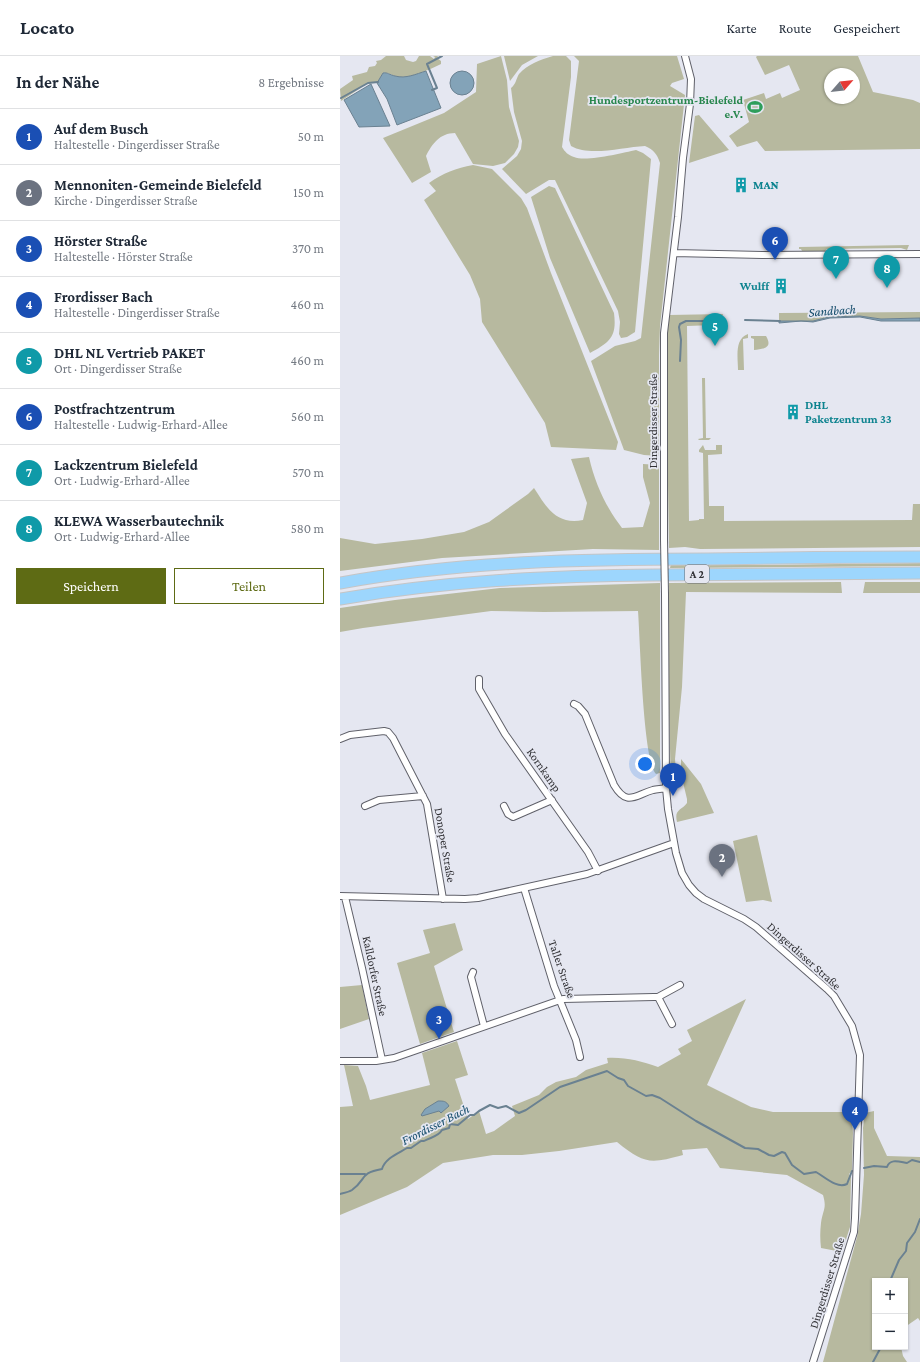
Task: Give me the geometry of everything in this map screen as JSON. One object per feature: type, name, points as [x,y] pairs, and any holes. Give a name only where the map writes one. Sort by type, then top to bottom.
[{"type":"highway","name":"A 2","points":[[340,583],[384,576],[490,565],[575,560],[920,557]]},
{"type":"highway","name":"A 2","points":[[340,599],[434,586],[538,577],[920,573]]},
{"type":"street","name":"Dingerdisser Straße","points":[[685,56],[691,79],[691,95],[664,333],[666,788],[674,843],[682,873],[689,885],[696,893],[713,904],[749,923],[762,932],[828,989],[847,1016],[856,1037],[860,1055],[854,1232],[813,1362]]},
{"type":"street","points":[[674,253],[762,255],[920,254]]},
{"type":"street","name":"Kornkamp","points":[[479,679],[479,689],[502,730],[588,852],[598,871]]},
{"type":"street","points":[[574,704],[578,706],[585,714],[614,785],[624,797],[631,798],[654,790],[666,788]]},
{"type":"street","name":"Donoper Straße","points":[[340,739],[350,735],[388,732],[393,738],[427,804],[443,899]]},
{"type":"street","name":"Donoper Straße","points":[[365,806],[379,800],[423,796]]},
{"type":"street","points":[[504,806],[508,814],[513,817],[552,800]]},
{"type":"street","points":[[343,897],[471,899],[598,871],[674,843]]},
{"type":"street","name":"Taller Straße","points":[[524,888],[559,1000],[576,1040],[580,1057]]},
{"type":"street","name":"Kalldorfer Straße","points":[[343,897],[362,968],[382,1060]]},
{"type":"street","points":[[473,972],[471,977],[484,1026]]},
{"type":"street","points":[[340,1061],[382,1060],[394,1058],[567,998],[658,997],[680,985]]},
{"type":"street","points":[[658,997],[672,1024]]},
{"type":"green space","points":[[386,56],[404,56],[406,60],[413,62],[416,61],[419,56],[430,56],[434,59],[435,57],[433,56],[438,56],[437,58],[441,61],[441,64],[420,73],[404,77],[383,73],[377,83],[368,83],[341,101],[340,89],[353,80],[352,76],[367,72],[369,67],[375,66],[377,63],[376,61],[381,60]]},
{"type":"green space","points":[[501,56],[507,80],[509,107],[519,141],[518,147],[514,154],[505,163],[493,166],[473,164],[455,133],[450,133],[437,140],[426,156],[431,172],[412,183],[383,138],[444,113],[476,92],[477,64]]},
{"type":"green space","points":[[504,56],[538,56],[522,65],[510,81]]},
{"type":"green space","points":[[553,56],[566,56],[571,61],[571,77],[562,147],[566,152],[574,157],[587,158],[636,150],[651,159],[635,332],[627,337],[621,338],[619,334],[620,322],[618,311],[555,180],[549,180],[526,194],[502,169],[517,156],[521,149],[522,141],[514,112],[511,88],[519,74],[526,68]]},
{"type":"green space","points":[[574,56],[677,56],[684,79],[672,83],[670,86],[685,95],[660,326],[659,456],[644,455],[624,450],[591,361],[615,346],[641,338],[660,163],[655,153],[645,146],[587,151],[571,146],[569,140],[579,61]]},
{"type":"green space","points":[[757,56],[858,56],[873,92],[913,100],[920,103],[920,149],[765,151],[757,141],[737,147],[729,136],[749,122],[743,100],[764,93],[766,99],[780,93],[782,98],[800,90],[789,65],[765,75],[756,57]]},
{"type":"green space","points":[[699,115],[729,150],[689,163],[695,116]]},
{"type":"green space","points":[[473,165],[492,169],[521,198],[527,208],[618,442],[616,450],[551,447],[545,423],[482,322],[480,299],[470,275],[424,200],[436,191],[429,183],[450,171]]},
{"type":"green space","points":[[549,186],[555,188],[614,313],[615,321],[611,338],[590,353],[550,258],[531,197]]},
{"type":"green space","points":[[909,245],[907,250],[901,248],[827,249],[825,251],[802,251],[799,249],[799,247]]},
{"type":"green space","points":[[920,312],[920,318],[881,319],[860,316],[829,317],[813,321],[779,321],[779,313]]},
{"type":"green space","points":[[723,314],[720,321],[714,325],[687,326],[689,521],[704,519],[703,453],[699,452],[699,450],[703,445],[705,450],[716,450],[716,445],[722,445],[722,454],[708,455],[709,506],[724,506],[724,521],[912,520],[913,504],[920,504],[920,547],[669,548],[666,359],[669,315]]},
{"type":"green space","points":[[748,334],[748,338],[743,339],[744,370],[738,370],[737,355],[739,344],[744,336]]},
{"type":"green space","points":[[751,336],[766,336],[768,345],[764,348],[754,350],[754,339],[751,338]]},
{"type":"green space","points":[[702,378],[705,378],[706,438],[711,438],[709,440],[698,439],[703,438]]},
{"type":"green space","points":[[589,457],[594,477],[602,495],[622,528],[643,527],[650,503],[643,477],[643,464],[659,465],[659,550],[593,549],[442,558],[340,571],[340,538],[375,544],[422,539],[464,532],[489,522],[534,488],[548,508],[559,517],[574,521],[583,520],[587,503],[571,459]]},
{"type":"green space","points":[[920,563],[920,566],[670,568],[671,564],[756,565]]},
{"type":"green space","points":[[841,582],[842,593],[686,592],[682,687],[675,759],[677,783],[675,786],[671,786],[669,711],[669,583]]},
{"type":"green space","points":[[865,582],[920,582],[920,593],[863,593]]},
{"type":"green space","points":[[660,583],[660,773],[656,774],[652,765],[648,747],[645,723],[638,611],[491,611],[340,632],[340,608],[500,588]]},
{"type":"green space","points":[[681,759],[701,784],[714,813],[677,822],[677,812],[687,803],[681,774]]},
{"type":"green space","points":[[757,835],[772,902],[763,900],[746,902],[733,841]]},
{"type":"green space","points":[[455,923],[463,950],[434,966],[454,1032],[420,1044],[397,963],[430,953],[423,930]]},
{"type":"green space","points":[[362,985],[369,1019],[340,1029],[340,987]]},
{"type":"green space","points":[[746,999],[707,1085],[751,1107],[773,1112],[852,1112],[852,1171],[849,1174],[851,1177],[850,1227],[842,1252],[821,1248],[821,1226],[825,1206],[823,1195],[787,1175],[720,1168],[707,1148],[682,1150],[683,1155],[655,1161],[634,1155],[617,1142],[559,1151],[522,1155],[493,1155],[443,1163],[407,1187],[340,1215],[340,1107],[353,1106],[344,1065],[358,1066],[370,1100],[430,1085],[422,1053],[457,1041],[468,1075],[455,1079],[468,1119],[479,1111],[486,1134],[494,1131],[515,1116],[512,1106],[539,1095],[547,1087],[556,1082],[576,1077],[586,1070],[608,1063],[607,1058],[633,1060],[658,1067],[681,1054],[678,1049],[692,1041],[687,1030]]},
{"type":"green space","points":[[874,1111],[874,1128],[887,1156],[920,1157],[920,1321],[918,1318],[908,1325],[908,1278],[872,1278],[872,1350],[902,1350],[903,1356],[907,1362],[823,1362],[857,1237],[861,1214],[864,1175],[863,1128],[865,1113]]},
{"type":"water","points":[[426,71],[441,108],[397,125],[387,99],[377,83],[383,73],[403,77]]},
{"type":"water","points":[[462,71],[471,74],[474,83],[471,92],[462,95],[453,92],[450,83],[453,74]]},
{"type":"water","points":[[371,84],[390,126],[359,127],[344,100]]},
{"type":"water","points":[[860,316],[881,319],[920,318],[920,321],[881,321],[860,317],[830,318],[813,322],[801,321],[813,321],[829,317]]},
{"type":"water","points":[[779,321],[801,321],[779,323]]},
{"type":"water","points":[[438,1101],[445,1102],[449,1106],[441,1113],[439,1111],[421,1115],[425,1109]]},
{"type":"waterway","points":[[432,90],[437,88],[427,64],[442,56]]},
{"type":"waterway","points":[[341,98],[368,83],[378,82]]},
{"type":"waterway","name":"Sandbach","points":[[680,361],[680,324],[686,321],[720,320]]},
{"type":"waterway","name":"Sandbach","points":[[745,320],[780,321]]},
{"type":"waterway","name":"Frordisser Bach","points":[[340,1194],[352,1190],[370,1172],[382,1169],[386,1162],[396,1154],[407,1148],[411,1148],[421,1141],[436,1136],[442,1130],[449,1128],[450,1124],[458,1125],[470,1115],[474,1115],[490,1105],[498,1108],[506,1106],[519,1113],[526,1110],[560,1087],[607,1071],[624,1080],[628,1086],[646,1096],[652,1095],[660,1098],[696,1121],[745,1148],[758,1149],[774,1156],[782,1152],[785,1153],[792,1165],[804,1174],[816,1172],[835,1184],[843,1185],[847,1184],[852,1171]]},
{"type":"waterway","name":"Frordisser Bach","points":[[864,1168],[874,1166],[887,1167],[890,1162],[898,1161],[907,1163],[912,1160],[920,1162]]},
{"type":"waterway","points":[[340,1174],[365,1174]]},
{"type":"waterway","points":[[891,1278],[899,1260],[906,1251],[907,1243],[915,1232],[920,1219]]},
{"type":"waterway","points":[[873,1362],[879,1350]]},
{"type":"place","name":"Hundesportzentrum-Bielefeld e.V.","points":[[755,107]]},
{"type":"place","name":"MAN","points":[[741,185]]},
{"type":"place","name":"Postfrachtzentrum","points":[[775,260]]},
{"type":"place","name":"Lackzentrum Bielefeld","points":[[836,279]]},
{"type":"place","name":"Wulff","points":[[781,286]]},
{"type":"place","name":"KLEWA Wasserbautechnik","points":[[887,288]]},
{"type":"place","name":"DHL NL Vertrieb PAKET","points":[[715,346]]},
{"type":"place","name":"DHL Paketzentrum 33","points":[[793,412]]},
{"type":"place","name":"Auf dem Busch","points":[[673,796]]},
{"type":"place","name":"Mennoniten-Gemeinde Bielefeld","points":[[722,877]]},
{"type":"place","name":"Hörster Straße","points":[[439,1039]]},
{"type":"place","name":"Frordisser Bach","points":[[855,1130]]}]
